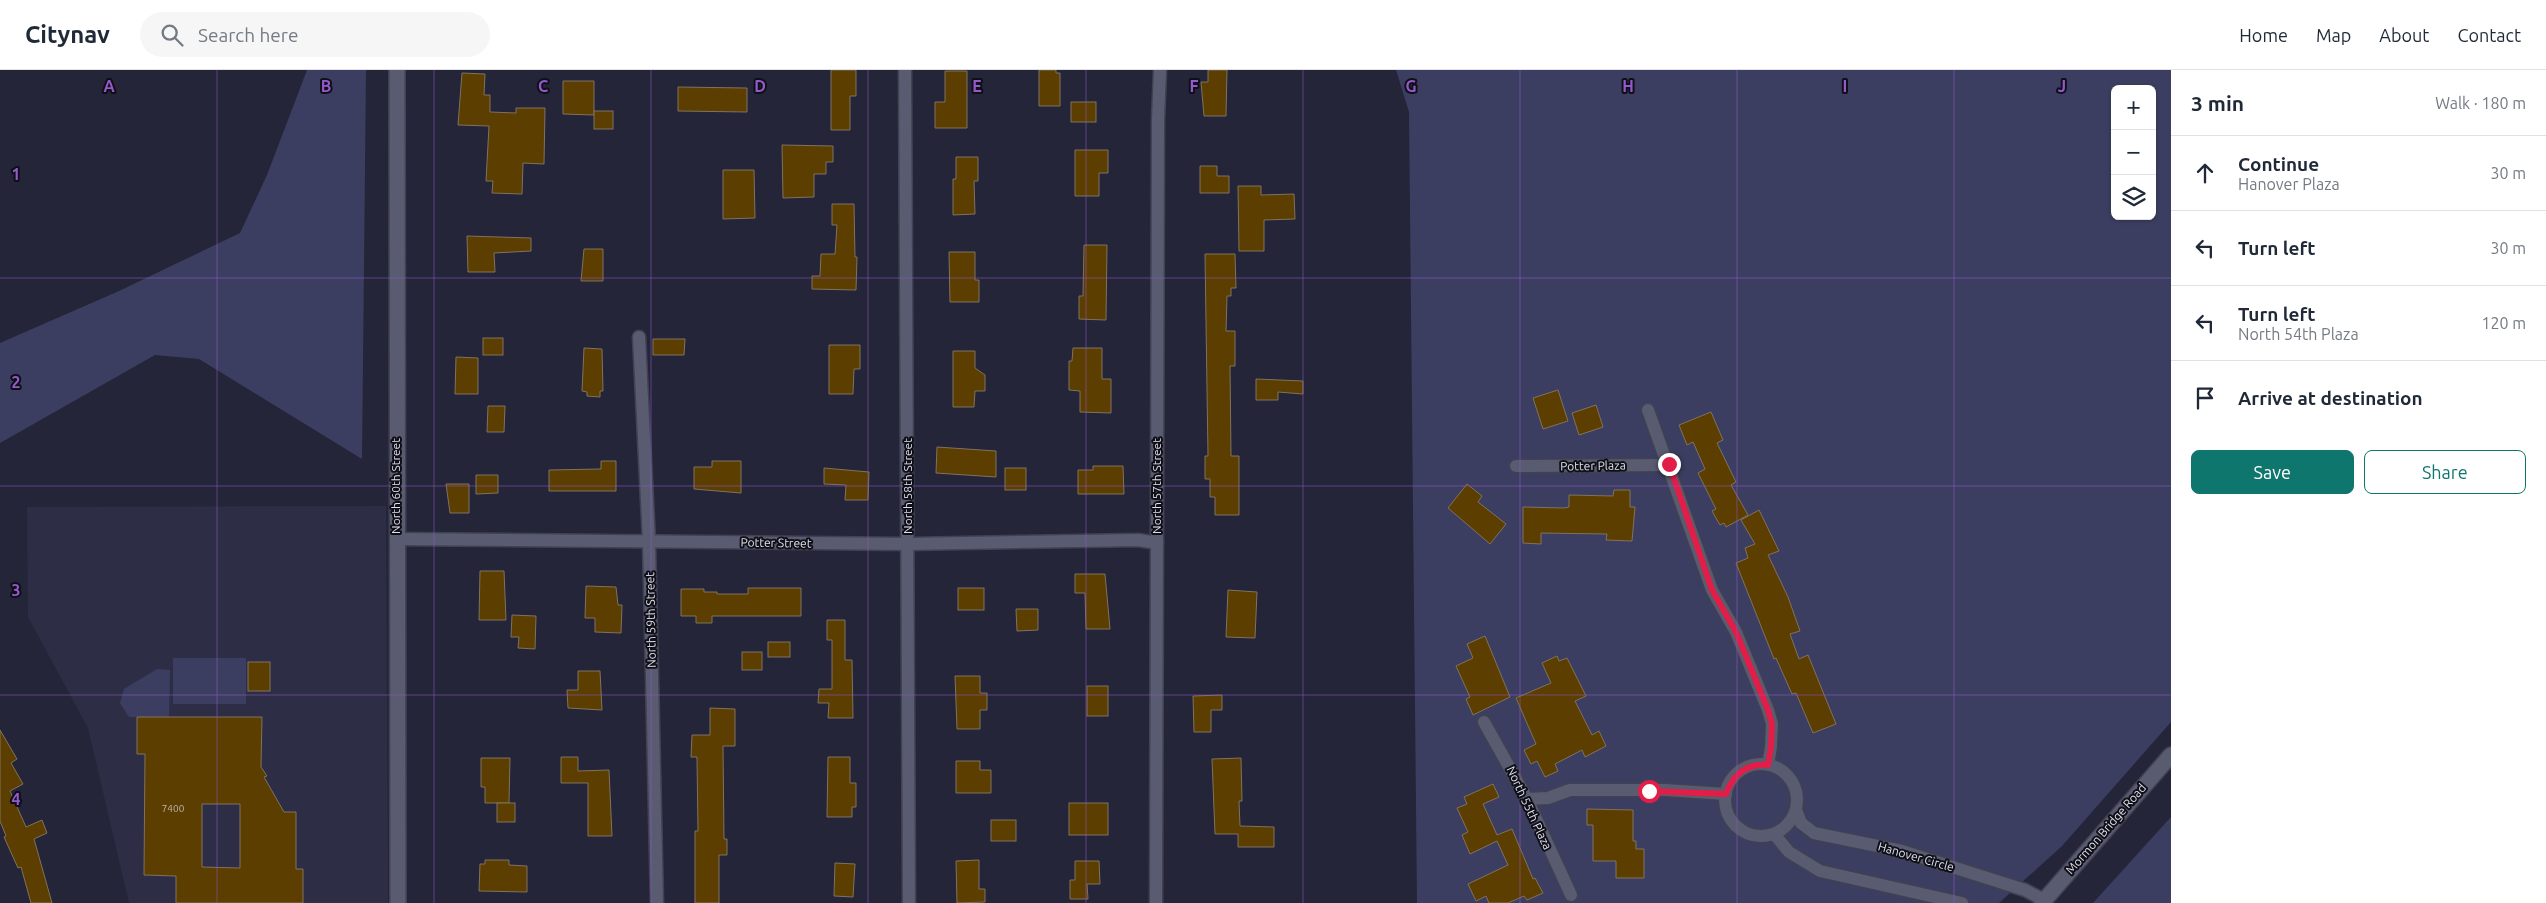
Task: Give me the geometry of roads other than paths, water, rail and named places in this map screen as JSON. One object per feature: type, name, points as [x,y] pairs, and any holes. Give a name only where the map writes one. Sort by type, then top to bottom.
[{"type":"main road","name":"North 60th Street","points":[[397,70],[396,539],[398,903]]},
{"type":"main road","name":"Mormon Bridge Road","points":[[2043,902],[2171,755]]},
{"type":"street","name":"North 58th Street","points":[[905,70],[909,903]]},
{"type":"street","name":"North 57th Street","points":[[1156,903],[1158,120],[1160,70]]},
{"type":"street","name":"North 59th Street","points":[[639,337],[649,542],[657,903]]},
{"type":"street","points":[[1648,410],[1669,464],[1712,590],[1736,632],[1768,710],[1772,739],[1768,765]]},
{"type":"street","name":"Potter Plaza","points":[[1516,466],[1669,464]]},
{"type":"street","name":"Potter Street","points":[[396,539],[908,544],[1138,540],[1157,543]]},
{"type":"street","name":"North 55th Plaza","points":[[1484,722],[1527,799],[1571,895]]},
{"type":"street","points":[[1768,765],[1781,770],[1790,778],[1795,787],[1796,810],[1792,820],[1774,834],[1762,836],[1750,834],[1738,828],[1730,819],[1726,807],[1726,794],[1730,783],[1738,773],[1749,767],[1768,765]]},
{"type":"street","points":[[1527,799],[1548,798],[1570,790],[1665,790],[1726,794]]},
{"type":"street","name":"Hanover Circle","points":[[1796,810],[1801,823],[1814,833],[1902,852],[2025,890],[2043,902]]},
{"type":"street","points":[[1774,834],[1789,852],[1820,871],[1962,903]]}]
